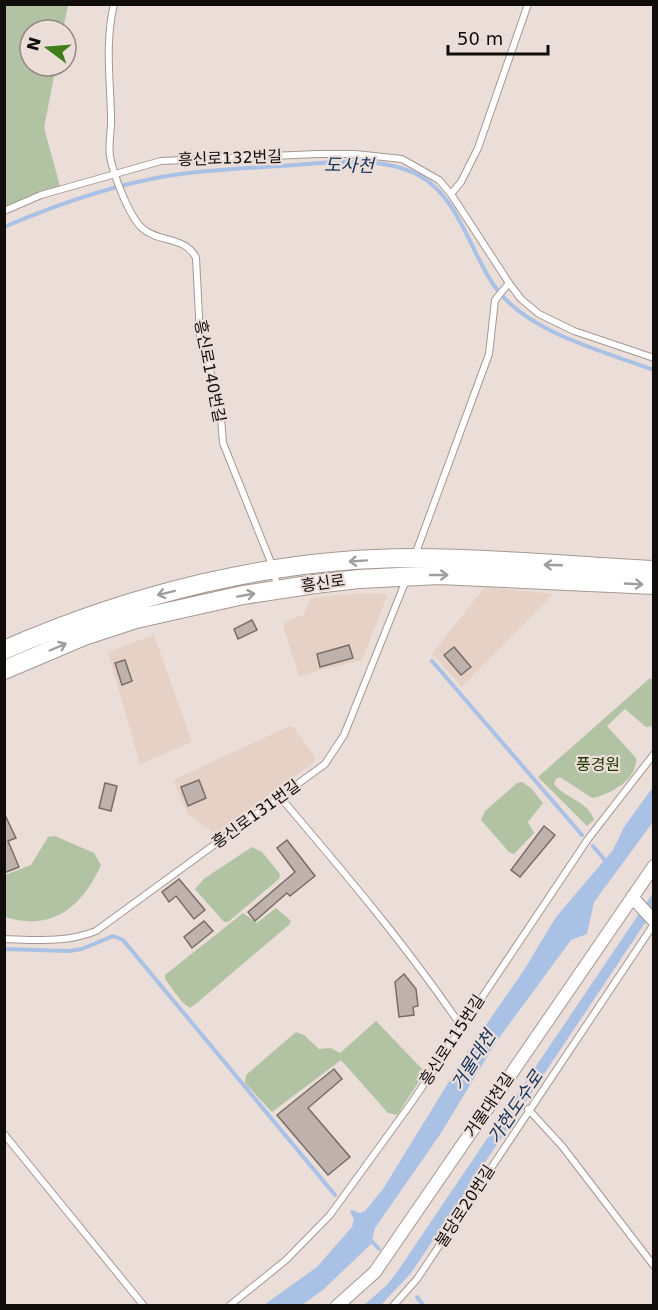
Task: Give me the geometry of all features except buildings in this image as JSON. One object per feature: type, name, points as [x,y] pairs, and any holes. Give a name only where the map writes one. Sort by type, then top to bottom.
[{"type":"main road","name":"흥신로","points":[[4,650],[111,608],[274,570],[319,564],[654,570]]},
{"type":"main road","name":"흥신로","points":[[4,670],[84,636],[127,621],[277,590],[359,579],[410,567],[477,576],[654,585]]},
{"type":"street","name":"거물대천길","points":[[338,1305],[375,1272],[654,866]]},
{"type":"street","points":[[632,897],[654,923]]},
{"type":"lane","name":"흥신로140번길","points":[[114,4],[108,30],[107,50],[111,119],[109,148],[117,177],[140,226],[150,234],[184,244],[192,249],[196,258],[200,336],[218,398],[223,443],[274,570],[277,590]]},
{"type":"lane","points":[[451,194],[461,182],[478,148],[528,4]]},
{"type":"lane","name":"흥신로132번길","points":[[4,211],[41,195],[117,177],[161,161],[356,154],[402,159],[439,180],[451,194],[507,286],[521,299],[555,323],[654,358]]},
{"type":"lane","points":[[410,567],[489,354],[493,338],[492,312],[495,300],[507,286]]},
{"type":"lane","name":"흥신로131번길","points":[[4,939],[63,941],[76,939],[96,931],[325,764],[344,735],[410,567]]},
{"type":"lane","name":"흥신로115번길","points":[[229,1305],[286,1260],[330,1215],[412,1101],[588,839],[654,754]]},
{"type":"lane","points":[[280,797],[337,863],[424,972],[461,1026]]},
{"type":"lane","name":"불당로20번길","points":[[393,1305],[417,1279],[654,923]]},
{"type":"lane","points":[[528,1110],[562,1146],[654,1266]]},
{"type":"lane","points":[[4,1134],[144,1305]]},
{"type":"shaded area","points":[[488,587],[553,594],[462,687],[432,654],[483,589]]},
{"type":"shaded area","points":[[350,594],[385,594],[387,596],[362,660],[299,676],[283,625],[303,615],[311,598]]},
{"type":"shaded area","points":[[154,635],[192,742],[140,764],[108,652]]},
{"type":"shaded area","points":[[290,726],[294,728],[313,754],[315,760],[312,764],[215,834],[188,814],[173,780]]},
{"type":"green space","points":[[5,5],[68,5],[65,18],[18,18],[18,78],[54,78],[44,128],[60,186],[5,212]]},
{"type":"green space","name":"풍경원","points":[[650,678],[653,680],[653,726],[646,727],[625,709],[607,726],[636,758],[635,766],[628,779],[614,790],[592,798],[560,777],[556,779],[554,784],[559,789],[591,813],[594,820],[587,826],[538,777]]},
{"type":"green space","points":[[522,782],[531,788],[543,803],[528,822],[534,833],[514,854],[509,852],[481,820],[485,811],[517,783]]},
{"type":"green space","points":[[55,836],[94,853],[101,865],[85,893],[75,904],[51,918],[22,921],[5,917],[5,875],[31,865],[48,837]]},
{"type":"green space","points":[[252,847],[262,852],[280,874],[279,879],[228,922],[224,922],[195,889],[205,878]]},
{"type":"green space","points":[[276,908],[291,921],[290,924],[190,1008],[182,1002],[165,979],[165,975],[243,913],[257,923]]},
{"type":"green space","points":[[376,1021],[425,1072],[397,1115],[388,1113],[341,1060],[272,1112],[245,1083],[246,1075],[296,1032],[304,1035],[319,1049],[331,1048],[340,1053]]},
{"type":"water","name":"거물대천","points":[[653,787],[653,822],[594,902],[587,934],[571,940],[496,1042],[441,1133],[375,1228],[371,1244],[324,1289],[302,1305],[264,1305],[317,1267],[352,1227],[354,1219],[350,1212],[352,1210],[360,1213],[365,1211],[383,1189],[466,1054],[524,970],[556,917],[613,850],[624,827]]},
{"type":"water","name":"가현도수로","points":[[653,893],[653,911],[411,1273],[381,1305],[363,1306],[387,1285],[397,1272]]},
{"type":"waterway","name":"도사천","points":[[4,227],[87,196],[173,175],[342,162],[391,165],[420,176],[445,198],[463,227],[486,273],[509,303],[527,317],[568,339],[654,370]]},
{"type":"waterway","points":[[432,661],[582,835]]},
{"type":"waterway","points":[[593,846],[608,864]]},
{"type":"waterway","points":[[4,949],[69,951],[82,949],[113,936],[123,940],[335,1195]]},
{"type":"waterway","points":[[369,1238],[379,1249]]},
{"type":"waterway","points":[[417,1297],[424,1306]]}]
